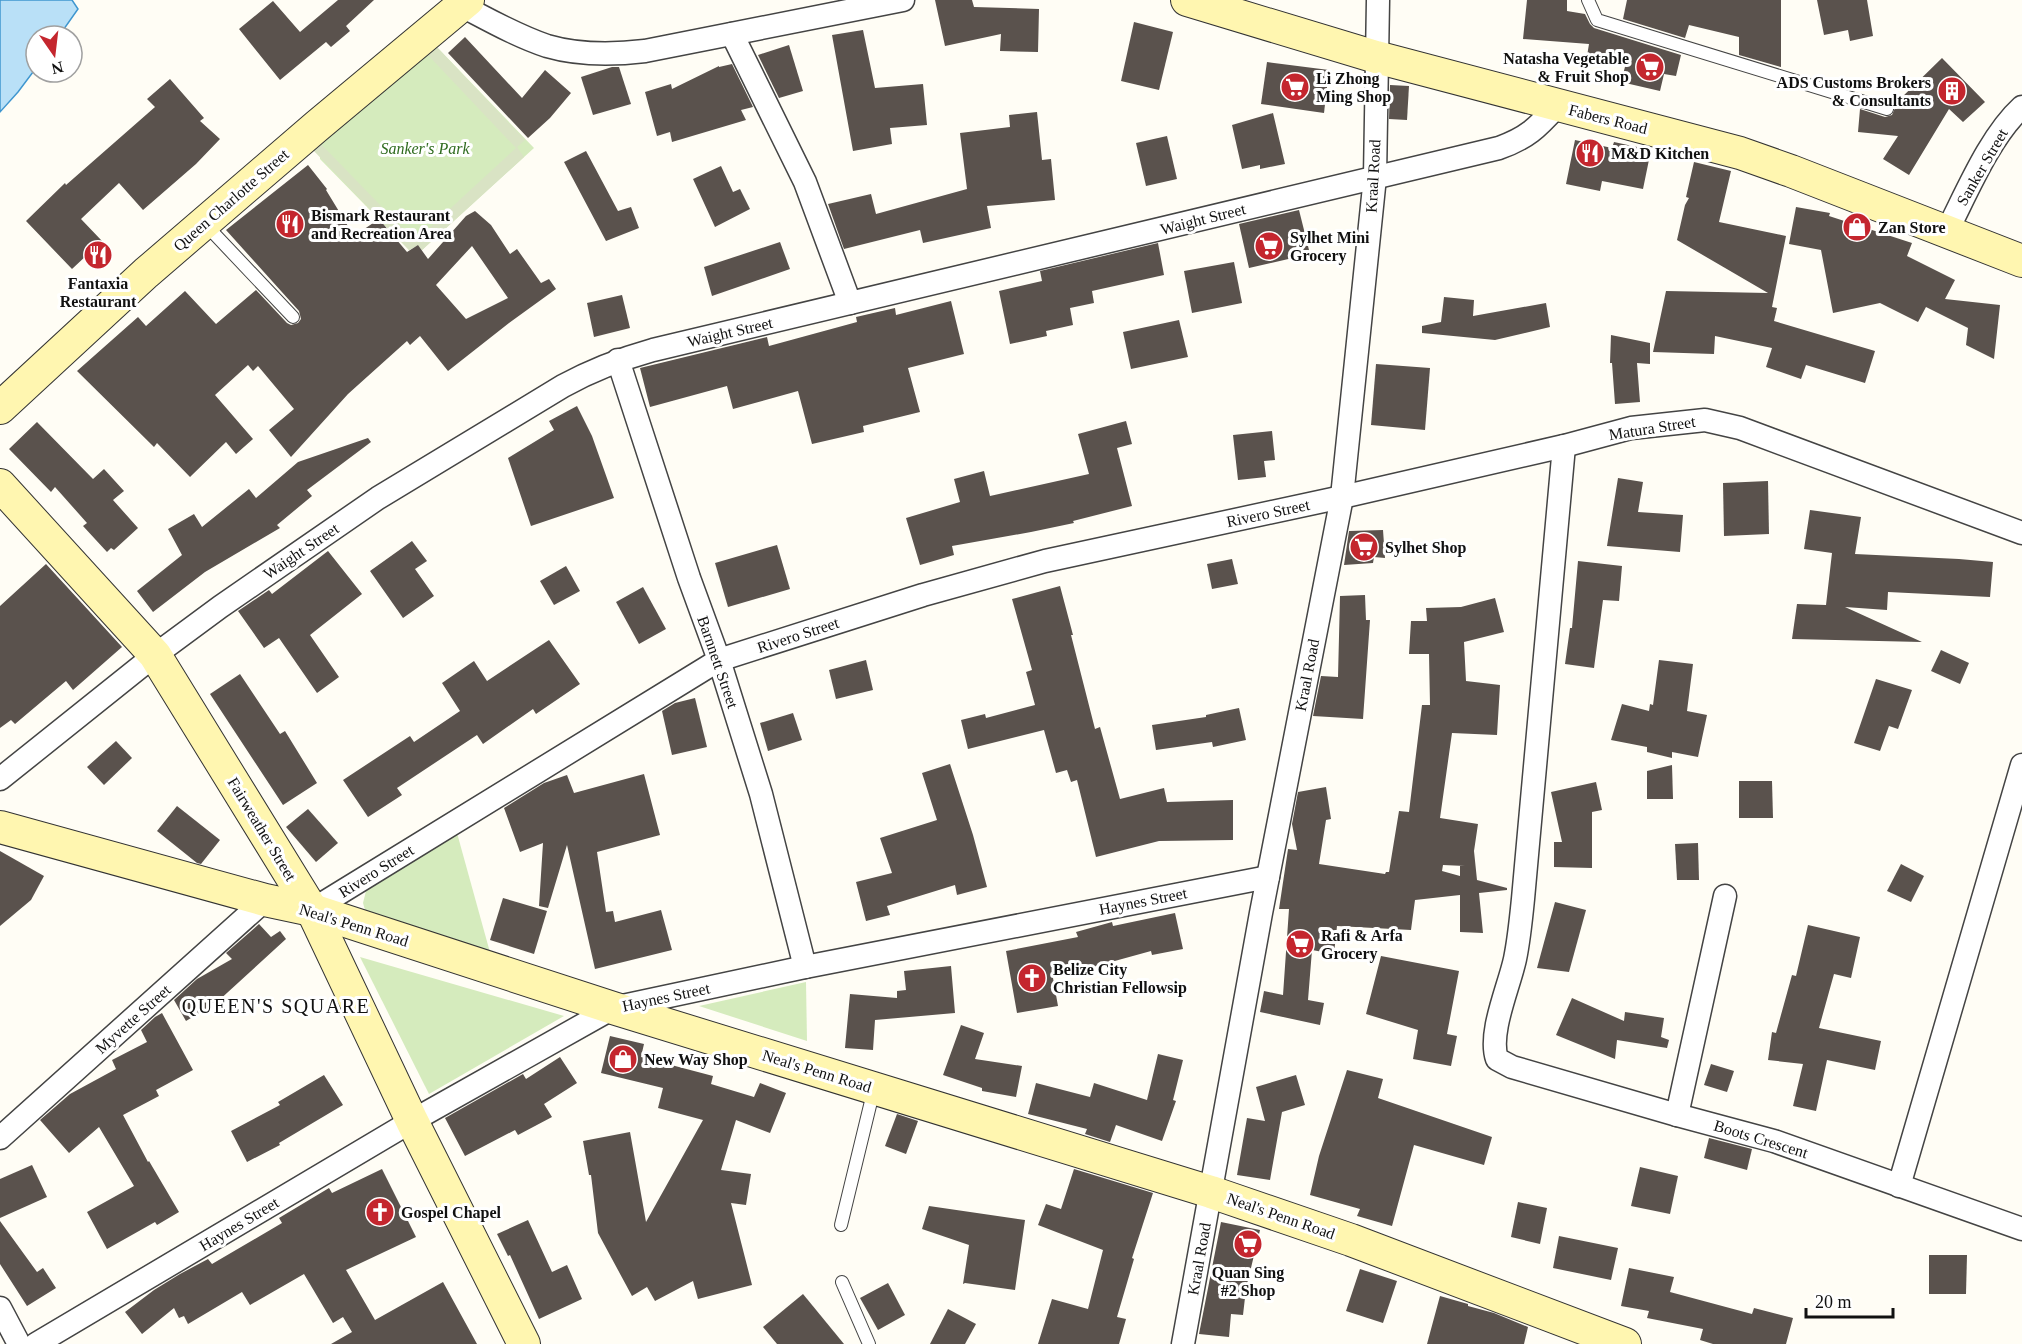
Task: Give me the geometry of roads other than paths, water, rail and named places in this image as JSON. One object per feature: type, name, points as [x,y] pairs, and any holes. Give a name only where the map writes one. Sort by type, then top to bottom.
[{"type":"street","points":[[465,3],[508,29],[547,46],[584,52],[626,54],[903,0]]},
{"type":"street","name":"Fabers Road","points":[[1187,0],[1376,57],[1740,153],[2022,261]]},
{"type":"street","name":"Kraal Road","points":[[1183,1344],[1268,877],[1342,497],[1375,177],[1378,0]]},
{"type":"street","name":"Queen Charlotte Street","points":[[0,408],[146,273],[465,3]]},
{"type":"street","points":[[732,34],[805,182],[850,303]]},
{"type":"street","name":"Waight Street","points":[[0,779],[155,655],[220,607],[378,498],[590,371],[653,350],[1498,148],[1516,142],[1535,130],[1557,106]]},
{"type":"street","name":"Sanker Street","points":[[1947,231],[1986,155],[2013,115],[2022,107]]},
{"type":"street","name":"Barnnett Street","points":[[618,360],[689,578],[719,660],[761,794],[805,968]]},
{"type":"street","name":"Matura Street","points":[[1342,497],[1564,446],[1631,428],[1706,420],[1740,428],[1778,441],[2022,533]]},
{"type":"street","name":"Boots Crescent","points":[[1564,446],[1523,899],[1515,958],[1494,1035],[1497,1059],[1512,1067],[1774,1141],[2022,1229]]},
{"type":"street","name":"Fairweather Street","points":[[0,485],[155,655],[312,910],[412,1121],[524,1344]]},
{"type":"street","name":"Rivero Street","points":[[312,910],[719,660],[923,595],[1045,561],[1342,497]]},
{"type":"street","points":[[1899,1186],[2022,765]]},
{"type":"street","name":"Neal's Penn Road","points":[[0,826],[265,900],[312,910],[613,1008],[1211,1192],[1351,1240],[1625,1344]]},
{"type":"street","name":"Haynes Street","points":[[36,1344],[412,1121],[613,1008],[1268,877]]},
{"type":"street","points":[[1677,1115],[1725,896]]},
{"type":"street","name":"Myvette Street","points":[[0,1138],[265,900]]},
{"type":"street","points":[[0,1308],[19,1344]]},
{"type":"lane","points":[[1588,0],[1597,20],[1887,109]]},
{"type":"lane","points":[[204,223],[293,317]]},
{"type":"lane","points":[[841,1225],[874,1089]]},
{"type":"lane","points":[[842,1282],[868,1344]]},
{"type":"water","points":[[0,0],[72,0],[78,9],[67,24],[24,24],[24,84],[0,112]]},
{"type":"place","name":"Natasha Vegetable & Fruit Shop","points":[[1650,67]]},
{"type":"place","name":"Li Zhong Ming Shop","points":[[1295,87]]},
{"type":"place","name":"ADS Customs Brokers & Consultants","points":[[1952,91]]},
{"type":"place","name":"M&D Kitchen","points":[[1590,153]]},
{"type":"place","name":"Bismark Restaurant and Recreation Area","points":[[290,224]]},
{"type":"place","name":"Zan Store","points":[[1857,227]]},
{"type":"place","name":"Sylhet Mini Grocery","points":[[1269,246]]},
{"type":"place","name":"Fantaxia Restaurant","points":[[98,255]]},
{"type":"place","name":"Sylhet Shop","points":[[1364,547]]},
{"type":"place","name":"Rafi & Arfa Grocery","points":[[1300,944]]},
{"type":"place","name":"Belize City Christian Fellowsip","points":[[1032,978]]},
{"type":"place","name":"New Way Shop","points":[[623,1059]]},
{"type":"place","name":"Gospel Chapel","points":[[380,1212]]},
{"type":"place","name":"Quan Sing #2 Shop","points":[[1248,1244]]},
{"type":"district","name":"QUEEN'S SQUARE","points":[[276,1006]]},
{"type":"park label","name":"Sanker's Park","points":[[425,148]]}]
